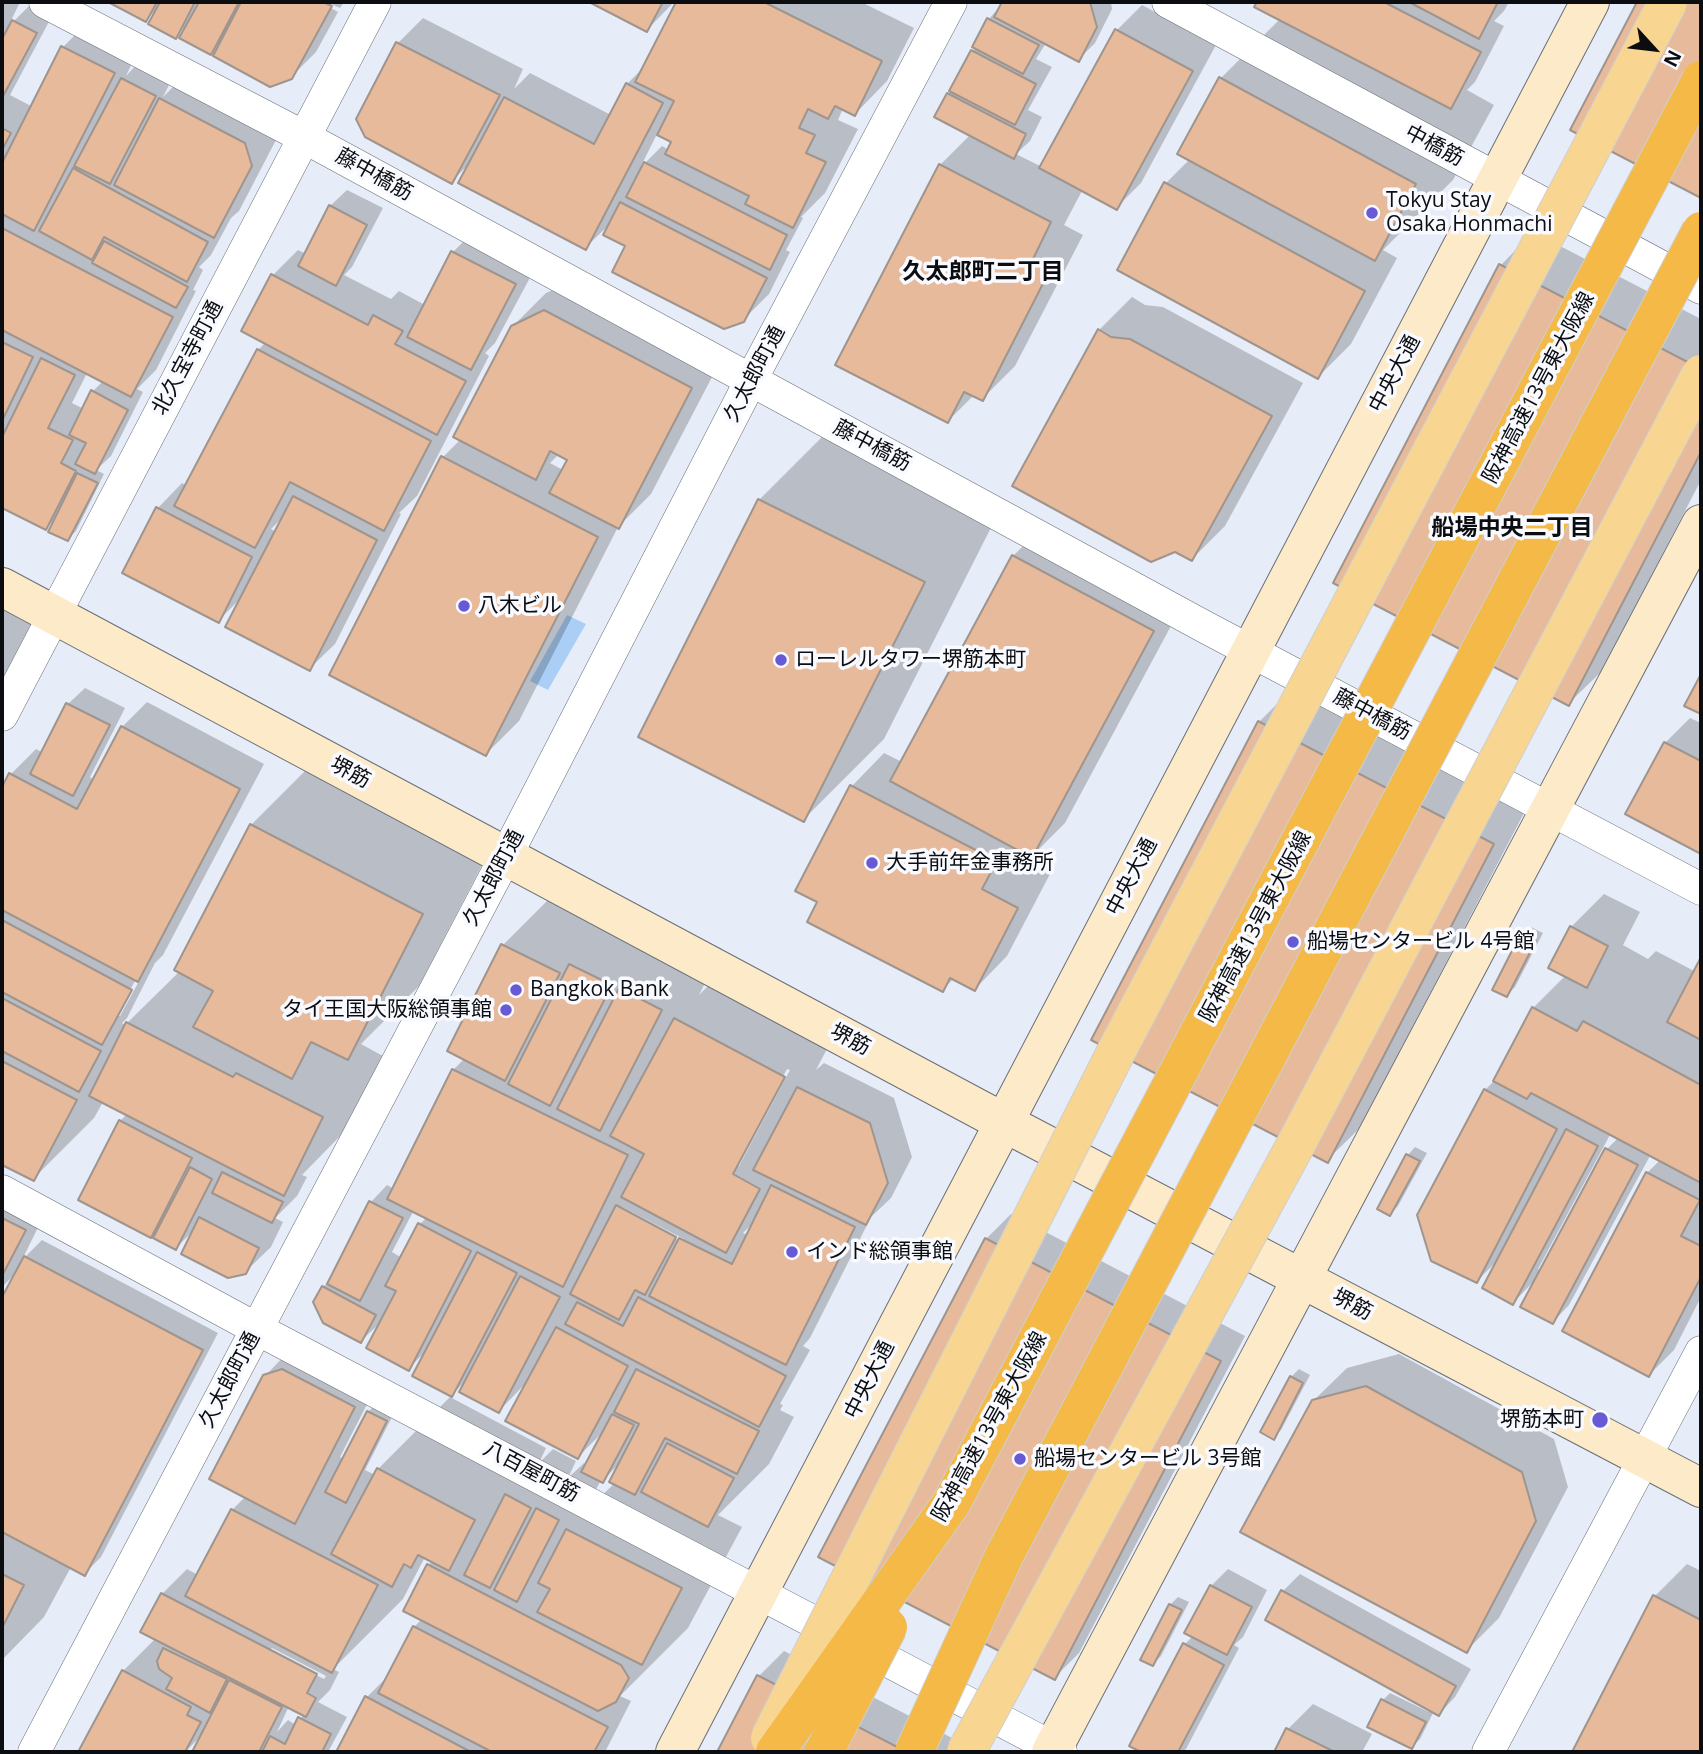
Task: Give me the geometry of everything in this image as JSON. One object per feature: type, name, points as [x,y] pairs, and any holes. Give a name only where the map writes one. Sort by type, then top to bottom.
[{"type":"highway","name":"阪神高速13号東大阪線","points":[[775,1752],[952,1502],[1701,80]]},
{"type":"highway","points":[[901,1752],[1701,231]]},
{"type":"highway","points":[[824,1752],[952,1502]]},
{"type":"highway","points":[[914,1752],[1004,1556]]},
{"type":"main road","points":[[762,1752],[1116,1049],[1668,2]]},
{"type":"main road","points":[[967,1752],[1295,1146],[1701,374]]},
{"type":"street","name":"藤中橋筋","points":[[45,2],[304,137],[1250,650],[1701,889]]},
{"type":"street","name":"北久宝寺町通","points":[[2,715],[375,2]]},
{"type":"street","name":"久太郎町通","points":[[34,1752],[506,856],[751,380],[951,2]]},
{"type":"street","name":"中橋筋","points":[[1168,2],[1701,288]]},
{"type":"street","name":"中央大通","points":[[675,1752],[1590,2]]},
{"type":"street","points":[[1055,1751],[1701,524]]},
{"type":"street","name":"堺筋","points":[[2,587],[1003,1122],[1701,1488]]},
{"type":"street","name":"八百屋町筋","points":[[2,1191],[257,1329],[1055,1751]]},
{"type":"street","points":[[1488,1752],[1701,1352]]},
{"type":"water","points":[[567,615],[586,624],[548,690],[530,681]]},
{"type":"building","points":[[108,2],[157,2],[146,22]]},
{"type":"building","points":[[160,2],[195,2],[176,39],[148,24]]},
{"type":"building","points":[[199,2],[239,2],[211,55],[179,38]]},
{"type":"building","points":[[241,2],[323,2],[332,6],[292,79],[270,87],[213,56]]},
{"type":"building","points":[[589,2],[663,2],[647,32]]},
{"type":"building","points":[[676,2],[764,2],[882,61],[855,116],[835,106],[828,119],[808,109],[799,128],[815,135],[806,153],[826,162],[793,228],[745,204],[749,196],[665,154],[671,142],[657,135],[674,101],[635,82]]},
{"type":"building","points":[[1002,2],[1090,2],[1097,27],[1079,62],[994,17]]},
{"type":"building","points":[[1257,2],[1384,2],[1481,52],[1451,109],[1254,7]]},
{"type":"building","points":[[1409,2],[1498,2],[1479,39]]},
{"type":"building","points":[[1637,2],[1701,2],[1701,198],[1570,130]]},
{"type":"building","points":[[987,18],[1039,45],[1023,74],[972,47]]},
{"type":"building","points":[[12,20],[37,33],[2,98],[2,39]]},
{"type":"building","points":[[1115,29],[1193,71],[1117,210],[1039,168]]},
{"type":"building","points":[[396,42],[500,95],[452,184],[365,137],[356,119]]},
{"type":"building","points":[[61,46],[115,73],[34,231],[2,214],[2,163]]},
{"type":"building","points":[[971,50],[1036,84],[1015,125],[949,91]]},
{"type":"building","points":[[1219,77],[1416,184],[1375,261],[1177,154]]},
{"type":"building","points":[[121,78],[156,96],[110,184],[74,166]]},
{"type":"building","points":[[626,83],[663,103],[586,250],[458,183],[504,97],[594,144]]},
{"type":"building","points":[[947,93],[1026,134],[1014,159],[934,117]]},
{"type":"building","points":[[159,98],[245,143],[252,166],[214,238],[114,185]]},
{"type":"building","points":[[2,128],[11,133],[2,150]]},
{"type":"building","points":[[644,162],[787,235],[770,270],[626,197]]},
{"type":"building","points":[[939,164],[1051,222],[1033,259],[1051,268],[983,401],[964,392],[948,423],[835,365]]},
{"type":"building","points":[[73,168],[208,242],[187,282],[104,237],[92,260],[39,231]]},
{"type":"building","points":[[1164,182],[1365,291],[1318,379],[1117,270]]},
{"type":"building","points":[[620,202],[767,278],[744,322],[724,329],[612,272],[625,246],[603,235]]},
{"type":"building","points":[[329,205],[367,225],[336,286],[298,266]]},
{"type":"building","points":[[2,228],[173,317],[131,397],[2,330]]},
{"type":"building","points":[[104,241],[188,287],[176,308],[92,263]]},
{"type":"building","points":[[451,251],[516,284],[471,370],[407,337]]},
{"type":"building","points":[[1499,264],[1701,369],[1701,452],[1569,706],[1333,583]]},
{"type":"building","points":[[271,274],[368,325],[373,315],[403,331],[395,344],[466,381],[437,435],[241,331]]},
{"type":"building","points":[[544,310],[692,388],[619,529],[549,493],[567,460],[550,451],[536,480],[453,437],[511,326]]},
{"type":"building","points":[[1098,329],[1111,337],[1130,339],[1272,416],[1192,561],[1175,552],[1151,562],[1012,486]]},
{"type":"building","points":[[2,342],[33,357],[2,421]]},
{"type":"building","points":[[257,349],[431,441],[384,531],[290,482],[255,548],[174,506]]},
{"type":"building","points":[[41,358],[75,375],[48,428],[73,440],[61,463],[76,471],[46,530],[2,508],[2,437]]},
{"type":"building","points":[[91,390],[128,410],[95,474],[75,464],[86,443],[69,435]]},
{"type":"building","name":"八木ビル","points":[[441,456],[598,537],[486,756],[329,675]]},
{"type":"building","points":[[77,473],[98,483],[68,541],[48,532]]},
{"type":"building","points":[[293,496],[377,540],[310,671],[225,627]]},
{"type":"building","name":"ローレルタワー堺筋本町","points":[[758,499],[925,582],[804,822],[638,737]]},
{"type":"building","points":[[156,507],[252,557],[219,623],[122,573]]},
{"type":"building","points":[[1012,555],[1154,631],[1032,858],[890,781]]},
{"type":"building","points":[[1701,674],[1701,714],[1684,706]]},
{"type":"building","points":[[66,703],[110,725],[73,796],[30,774]]},
{"type":"building","name":"船場センタービル 4号館","points":[[1258,721],[1494,844],[1328,1163],[1091,1040]]},
{"type":"building","points":[[121,726],[240,789],[138,982],[2,910],[2,787],[9,773],[77,809]]},
{"type":"building","points":[[1664,742],[1701,761],[1701,854],[1625,814]]},
{"type":"building","points":[[850,785],[997,861],[982,889],[1018,908],[975,991],[950,978],[943,992],[807,922],[817,902],[795,891]]},
{"type":"building","points":[[250,824],[423,914],[348,1060],[311,1042],[292,1079],[193,1027],[213,991],[174,970]]},
{"type":"building","points":[[2,920],[132,990],[102,1045],[2,992]]},
{"type":"building","points":[[1570,926],[1608,946],[1587,988],[1548,968]]},
{"type":"building","points":[[1521,933],[1536,941],[1507,997],[1492,990]]},
{"type":"building","points":[[501,944],[560,973],[505,1081],[447,1051]]},
{"type":"building","points":[[1701,957],[1701,1040],[1667,1022]]},
{"type":"building","points":[[569,964],[612,985],[550,1106],[508,1084]]},
{"type":"building","points":[[619,988],[662,1010],[600,1131],[557,1109]]},
{"type":"building","points":[[2,998],[101,1051],[79,1092],[2,1051]]},
{"type":"building","points":[[1532,1007],[1577,1031],[1583,1021],[1701,1085],[1701,1183],[1531,1093],[1527,1099],[1493,1081]]},
{"type":"building","points":[[674,1018],[785,1077],[733,1174],[760,1189],[726,1253],[621,1197],[644,1154],[610,1136]]},
{"type":"building","points":[[126,1022],[233,1077],[236,1073],[323,1117],[284,1196],[89,1096]]},
{"type":"building","points":[[2,1061],[77,1100],[34,1181],[2,1165]]},
{"type":"building","points":[[452,1069],[628,1155],[563,1287],[387,1199]]},
{"type":"building","points":[[797,1087],[870,1123],[888,1183],[866,1225],[753,1170]]},
{"type":"building","points":[[1484,1089],[1557,1129],[1477,1283],[1431,1261],[1417,1215]]},
{"type":"building","points":[[119,1120],[192,1158],[151,1238],[78,1200]]},
{"type":"building","points":[[1566,1129],[1598,1146],[1513,1305],[1482,1288]]},
{"type":"building","points":[[1605,1148],[1638,1165],[1553,1324],[1520,1307]]},
{"type":"building","points":[[1406,1154],[1420,1161],[1390,1216],[1377,1209]]},
{"type":"building","points":[[190,1167],[212,1179],[176,1250],[153,1238]]},
{"type":"building","points":[[222,1172],[283,1202],[272,1223],[212,1193]]},
{"type":"building","points":[[1646,1172],[1700,1200],[1681,1236],[1701,1246],[1701,1277],[1649,1377],[1562,1331]]},
{"type":"building","points":[[771,1185],[855,1227],[786,1365],[649,1296],[679,1238],[732,1264]]},
{"type":"building","points":[[369,1201],[403,1218],[360,1301],[327,1284]]},
{"type":"building","points":[[616,1205],[676,1237],[645,1295],[635,1290],[619,1320],[570,1294]]},
{"type":"building","points":[[199,1217],[259,1248],[246,1274],[228,1278],[181,1254]]},
{"type":"building","points":[[2,1218],[26,1230],[2,1276]]},
{"type":"building","points":[[418,1223],[471,1251],[409,1371],[366,1348],[396,1291],[385,1286]]},
{"type":"building","name":"船場センタービル 3号館","points":[[985,1238],[1221,1361],[1055,1680],[818,1557]]},
{"type":"building","points":[[477,1252],[517,1273],[452,1397],[412,1376]]},
{"type":"building","points":[[24,1256],[203,1350],[85,1576],[2,1532],[2,1297]]},
{"type":"building","points":[[520,1276],[560,1297],[499,1413],[459,1392]]},
{"type":"building","points":[[322,1286],[376,1315],[361,1343],[323,1323],[313,1302]]},
{"type":"building","points":[[638,1297],[786,1376],[759,1427],[565,1324],[577,1302],[623,1326]]},
{"type":"building","points":[[556,1327],[628,1366],[578,1459],[505,1421]]},
{"type":"building","points":[[282,1369],[355,1407],[295,1524],[209,1479],[263,1375]]},
{"type":"building","points":[[636,1369],[759,1431],[737,1474],[665,1438],[635,1495],[609,1482],[639,1424],[614,1412]]},
{"type":"building","points":[[1290,1376],[1303,1383],[1274,1440],[1260,1432]]},
{"type":"building","points":[[1366,1386],[1522,1472],[1536,1521],[1467,1653],[1240,1532],[1312,1400]]},
{"type":"building","points":[[367,1411],[387,1421],[346,1503],[325,1492]]},
{"type":"building","points":[[612,1414],[634,1425],[603,1483],[581,1472]]},
{"type":"building","points":[[667,1443],[734,1478],[708,1527],[641,1492]]},
{"type":"building","points":[[377,1468],[475,1520],[449,1571],[418,1555],[411,1568],[404,1564],[392,1587],[331,1554]]},
{"type":"building","points":[[505,1494],[531,1508],[490,1588],[464,1575]]},
{"type":"building","points":[[536,1508],[559,1520],[517,1602],[494,1590]]},
{"type":"building","points":[[231,1509],[378,1585],[332,1673],[185,1596]]},
{"type":"building","points":[[566,1529],[682,1588],[642,1665],[537,1612],[550,1589],[538,1583]]},
{"type":"building","points":[[427,1564],[621,1665],[629,1678],[616,1702],[598,1711],[403,1611]]},
{"type":"building","points":[[2,1574],[24,1585],[2,1628]]},
{"type":"building","points":[[1210,1585],[1252,1607],[1227,1655],[1184,1633]]},
{"type":"building","points":[[1281,1590],[1456,1686],[1439,1716],[1265,1620]]},
{"type":"building","points":[[161,1593],[317,1674],[307,1693],[316,1698],[306,1717],[140,1632]]},
{"type":"building","points":[[1653,1595],[1701,1620],[1701,1752],[1572,1752]]},
{"type":"building","points":[[1169,1604],[1182,1610],[1153,1666],[1140,1660]]},
{"type":"building","points":[[413,1626],[608,1727],[594,1752],[492,1752],[378,1693]]},
{"type":"building","points":[[1183,1643],[1224,1665],[1178,1752],[1141,1752],[1129,1746]]},
{"type":"building","points":[[163,1648],[227,1679],[210,1713],[166,1689],[172,1678],[159,1669],[157,1661]]},
{"type":"building","points":[[122,1670],[191,1707],[187,1715],[201,1722],[185,1752],[78,1752]]},
{"type":"building","points":[[757,1675],[907,1752],[717,1752]]},
{"type":"building","points":[[229,1680],[282,1707],[259,1752],[192,1752]]},
{"type":"building","points":[[365,1696],[471,1752],[336,1752]]},
{"type":"building","points":[[1381,1699],[1426,1722],[1412,1749],[1367,1727]]},
{"type":"building","points":[[298,1717],[331,1734],[322,1752],[262,1752],[270,1736],[285,1744]]},
{"type":"building","points":[[1286,1728],[1335,1752],[1274,1752]]},
{"type":"place","name":"Tokyu Stay Osaka Honmachi","points":[[1372,213]]},
{"type":"place","name":"八木ビル","points":[[464,606]]},
{"type":"place","name":"ローレルタワー堺筋本町","points":[[781,660]]},
{"type":"place","name":"大手前年金事務所","points":[[872,863]]},
{"type":"place","name":"船場センタービル 4号館","points":[[1293,942]]},
{"type":"place","name":"Bangkok Bank","points":[[516,990]]},
{"type":"place","name":"タイ王国大阪総領事館","points":[[506,1010]]},
{"type":"place","name":"インド総領事館","points":[[792,1252]]},
{"type":"place","name":"堺筋本町","points":[[1600,1420]]},
{"type":"place","name":"船場センタービル 3号館","points":[[1020,1459]]},
{"type":"district","name":"久太郎町二丁目","points":[[983,272]]},
{"type":"district","name":"船場中央二丁目","points":[[1512,528]]}]
